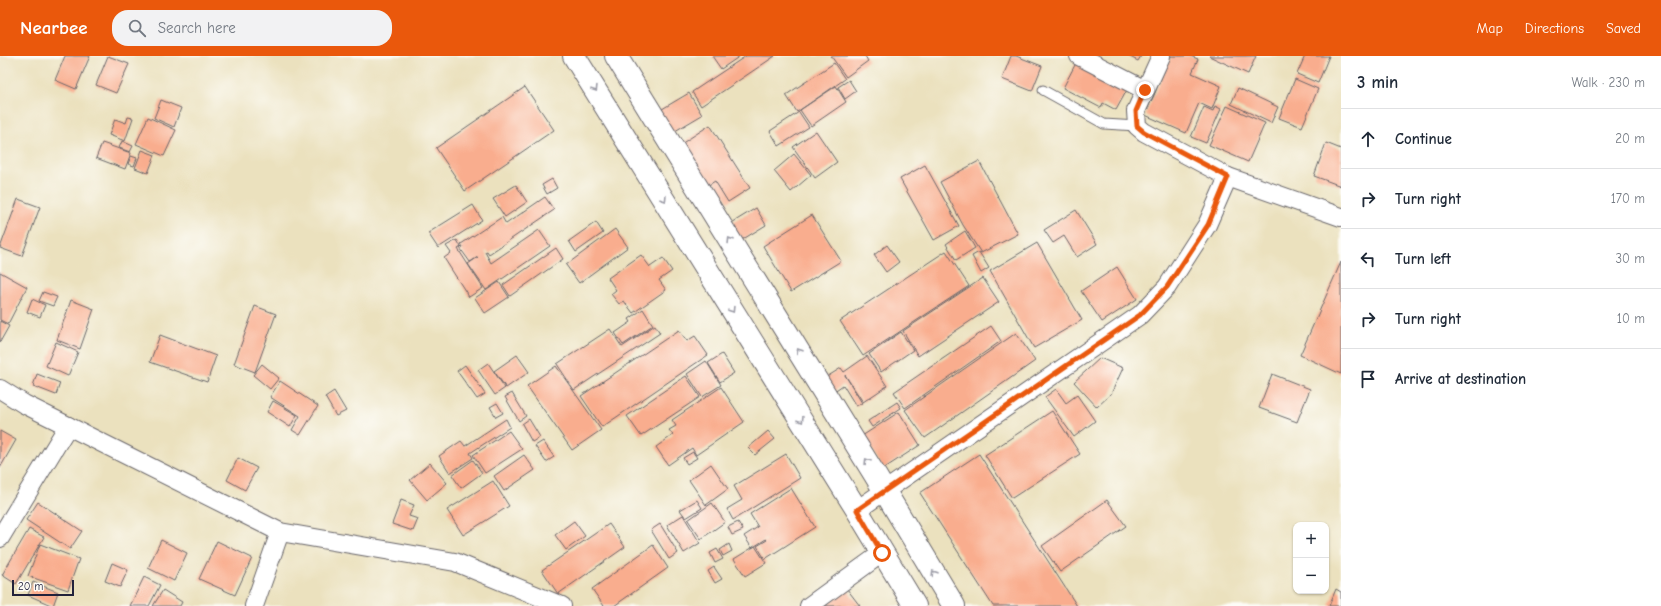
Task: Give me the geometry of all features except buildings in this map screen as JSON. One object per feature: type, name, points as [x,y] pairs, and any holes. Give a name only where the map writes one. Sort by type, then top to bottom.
[{"type":"main road","points":[[574,56],[857,510],[915,606]]},
{"type":"main road","points":[[616,56],[886,492],[954,606]]},
{"type":"street","points":[[1079,56],[1145,90]]},
{"type":"street","points":[[1161,56],[1136,111],[1137,126],[1144,132],[1228,177],[1341,217]]},
{"type":"street","points":[[857,510],[886,492],[1140,315],[1167,287],[1208,225],[1228,177]]},
{"type":"street","points":[[0,389],[24,404],[280,532],[455,562],[562,606]]},
{"type":"street","points":[[0,538],[68,426]]},
{"type":"street","points":[[254,606],[280,532]]},
{"type":"street","points":[[808,606],[882,553]]},
{"type":"lane","points":[[1042,90],[1104,124],[1137,126]]},
{"type":"route","points":[[882,553],[857,510],[902,481],[1140,315],[1167,287],[1208,225],[1228,177],[1144,132],[1137,126],[1136,111],[1145,90]]}]
